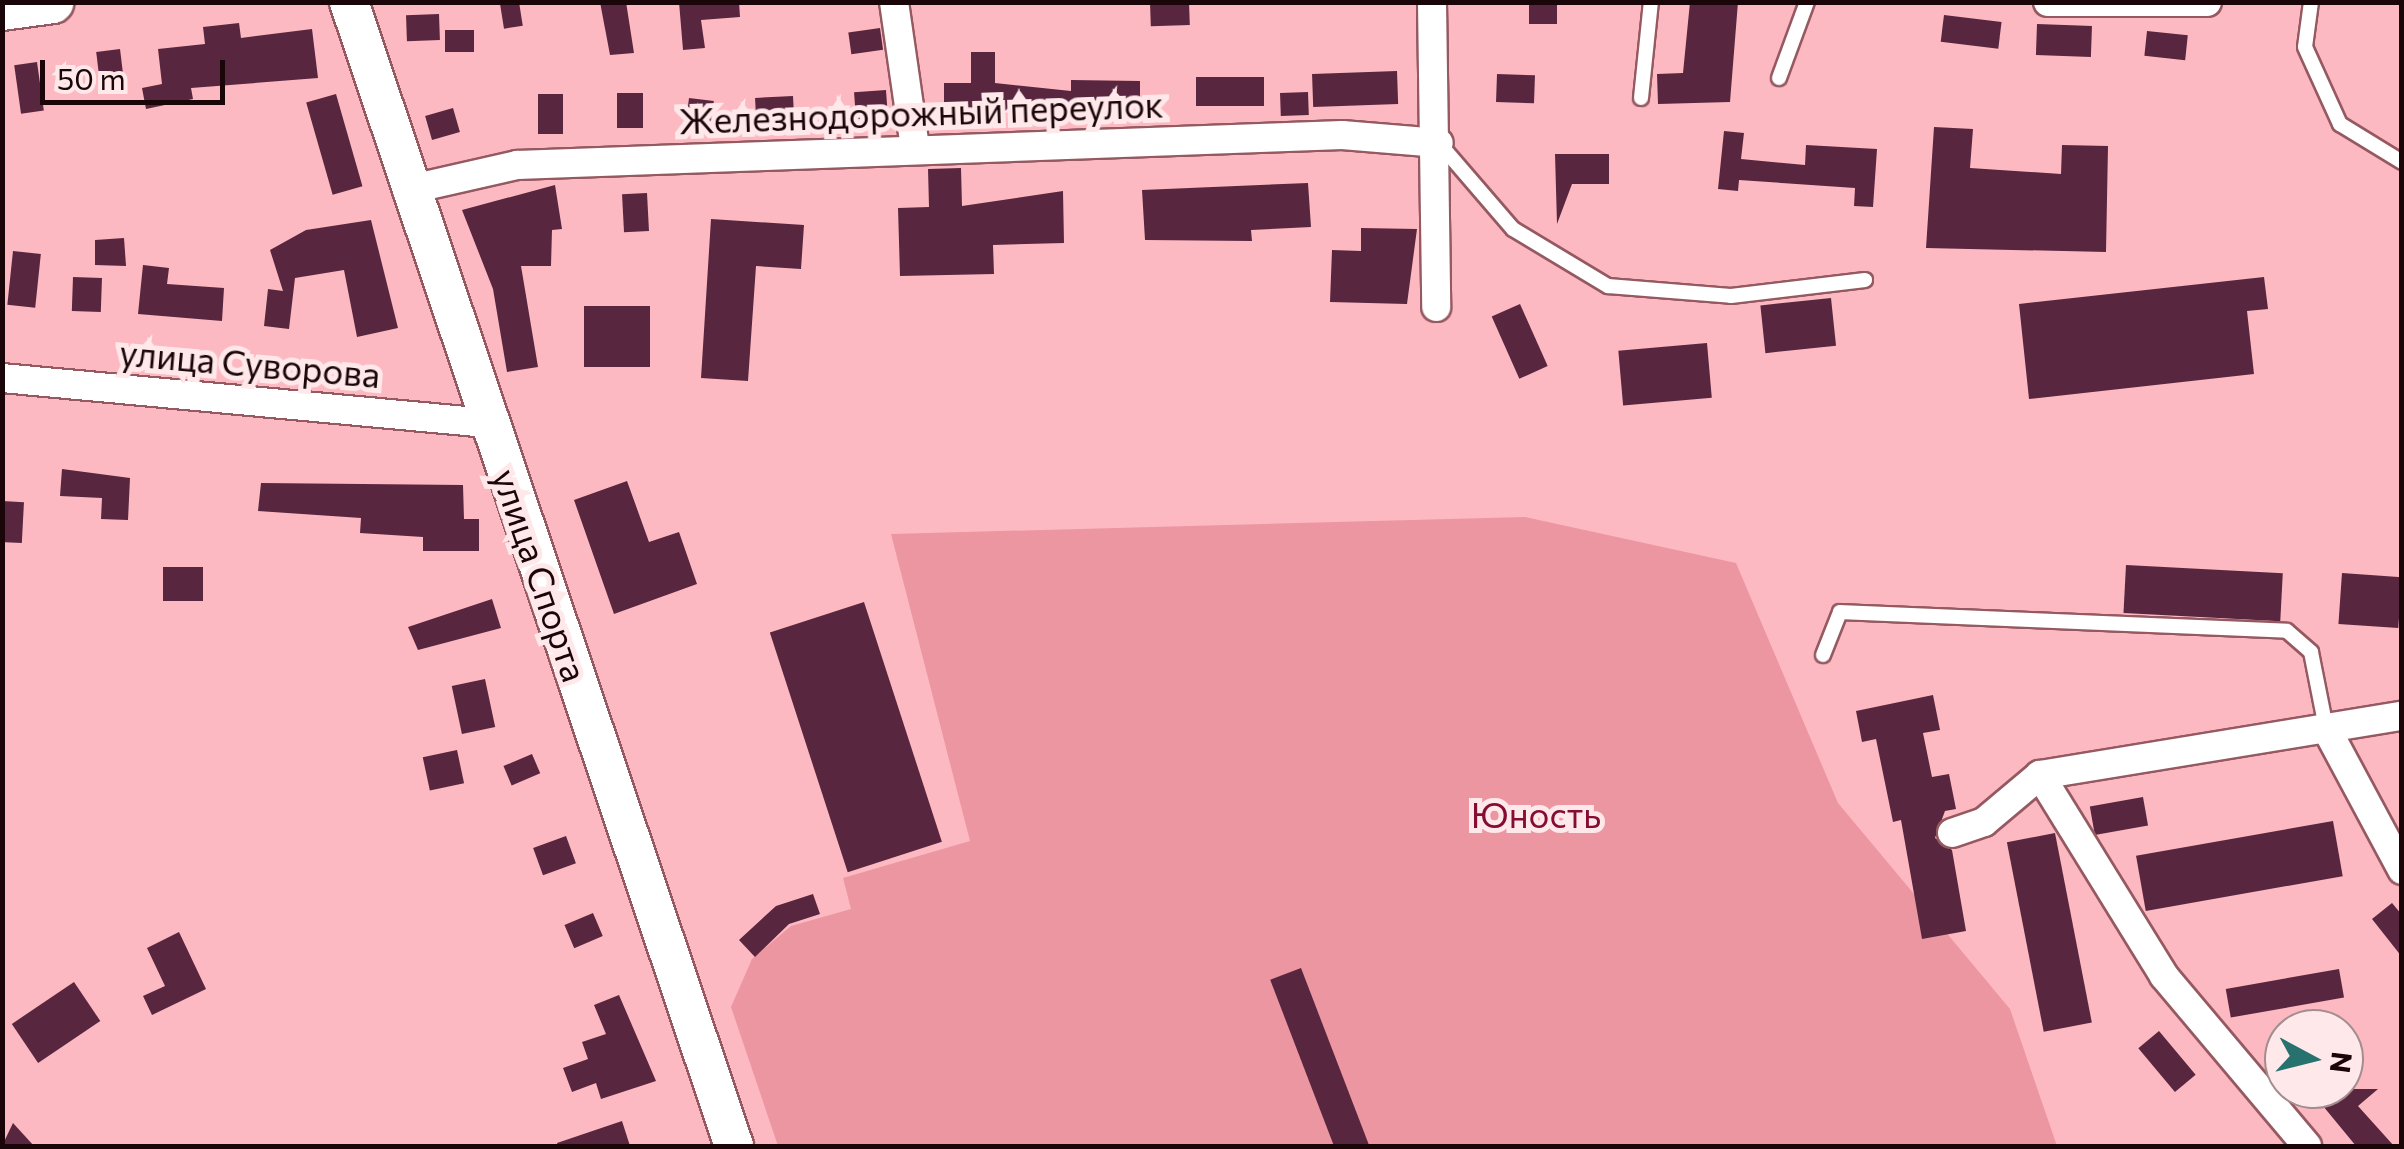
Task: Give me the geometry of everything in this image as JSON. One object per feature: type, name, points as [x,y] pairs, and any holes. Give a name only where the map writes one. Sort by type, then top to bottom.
[{"type":"main road","points":[[2,10],[52,2]]},
{"type":"street","name":"улица Спорта","points":[[350,2],[408,190],[734,1146]]},
{"type":"street","points":[[894,2],[915,148]]},
{"type":"street","points":[[1432,2],[1440,144],[1436,306]]},
{"type":"street","points":[[2048,2],[2207,2]]},
{"type":"street","name":"Железнодорожный переулок","points":[[408,190],[517,165],[915,148],[1342,136],[1440,144]]},
{"type":"street","name":"улица Суворова","points":[[2,378],[490,424]]},
{"type":"street","points":[[1952,833],[1984,822],[2040,775],[2402,716]]},
{"type":"street","points":[[2326,728],[2402,870]]},
{"type":"street","points":[[2040,775],[2164,976],[2307,1146]]},
{"type":"lane","points":[[1640,98],[1651,2]]},
{"type":"lane","points":[[1780,78],[1807,2]]},
{"type":"lane","points":[[2311,2],[2305,48],[2340,124],[2402,162]]},
{"type":"lane","points":[[1440,144],[1513,229],[1608,286],[1731,296],[1864,280]]},
{"type":"lane","points":[[1824,656],[1840,612],[2287,631],[2311,652],[2326,728]]},
{"type":"green space","name":"Юность","points":[[1525,517],[1736,563],[1838,803],[2010,1009],[2057,1146],[778,1146],[731,1007],[752,959],[791,926],[851,909],[843,878],[970,841],[891,534]]},
{"type":"building","points":[[519,2],[523,26],[504,29],[500,5]]},
{"type":"building","points":[[600,2],[626,2],[634,53],[610,55]]},
{"type":"building","points":[[679,2],[739,2],[740,17],[701,20],[705,48],[683,50]]},
{"type":"building","points":[[1189,2],[1190,25],[1151,26],[1150,3]]},
{"type":"building","points":[[1529,2],[1557,2],[1557,24],[1529,24]]},
{"type":"building","points":[[1690,2],[1738,2],[1730,102],[1658,104],[1657,74],[1683,73]]},
{"type":"building","points":[[439,14],[440,40],[407,41],[406,15]]},
{"type":"building","points":[[1944,15],[2002,22],[1998,49],[1941,42]]},
{"type":"building","points":[[239,23],[241,38],[312,29],[318,78],[191,88],[193,99],[146,109],[142,88],[162,84],[158,49],[205,44],[203,27]]},
{"type":"building","points":[[2037,24],[2092,26],[2091,57],[2036,55]]},
{"type":"building","points":[[880,28],[883,50],[851,54],[848,32]]},
{"type":"building","points":[[445,30],[474,30],[474,52],[445,52]]},
{"type":"building","points":[[2147,31],[2188,35],[2185,60],[2144,56]]},
{"type":"building","points":[[120,49],[125,91],[101,94],[96,52]]},
{"type":"building","points":[[971,52],[995,52],[995,83],[1071,91],[1071,80],[1140,81],[1140,107],[944,112],[944,83],[971,83]]},
{"type":"building","points":[[37,62],[44,111],[21,114],[14,65]]},
{"type":"building","points":[[1397,71],[1398,104],[1313,107],[1312,74]]},
{"type":"building","points":[[1497,74],[1535,75],[1534,103],[1496,102]]},
{"type":"building","points":[[1196,77],[1264,77],[1264,106],[1196,106]]},
{"type":"building","points":[[886,90],[888,117],[856,119],[854,92]]},
{"type":"building","points":[[1308,92],[1309,115],[1281,116],[1280,93]]},
{"type":"building","points":[[617,93],[643,93],[643,128],[617,128]]},
{"type":"building","points":[[336,94],[362,186],[333,195],[306,103]]},
{"type":"building","points":[[538,94],[563,94],[563,134],[538,134]]},
{"type":"building","points":[[793,96],[795,129],[757,131],[755,98]]},
{"type":"building","points":[[689,98],[714,101],[710,132],[685,129]]},
{"type":"building","points":[[453,108],[460,132],[432,140],[425,116]]},
{"type":"building","points":[[1934,127],[1973,129],[1970,168],[2061,174],[2062,145],[2108,146],[2106,252],[1926,248]]},
{"type":"building","points":[[1724,131],[1744,133],[1741,159],[1805,165],[1806,145],[1877,149],[1873,207],[1854,206],[1855,188],[1739,180],[1738,191],[1718,189]]},
{"type":"building","points":[[1555,154],[1609,154],[1609,184],[1572,184],[1557,224]]},
{"type":"building","points":[[961,168],[962,206],[1063,191],[1064,243],[993,245],[994,274],[900,276],[898,208],[929,207],[928,169]]},
{"type":"building","points":[[1308,183],[1311,227],[1251,230],[1252,241],[1145,240],[1142,190]]},
{"type":"building","points":[[555,185],[562,229],[552,230],[551,266],[521,266],[538,367],[507,372],[493,289],[462,210]]},
{"type":"building","points":[[647,193],[649,231],[624,232],[622,194]]},
{"type":"building","points":[[711,219],[804,225],[801,269],[756,266],[748,381],[701,378]]},
{"type":"building","points":[[371,220],[398,328],[357,337],[344,270],[295,278],[289,329],[264,326],[268,289],[283,291],[270,250],[306,230]]},
{"type":"building","points":[[1361,228],[1417,229],[1407,304],[1330,302],[1332,250],[1361,251]]},
{"type":"building","points":[[124,238],[126,266],[95,265],[95,240]]},
{"type":"building","points":[[13,251],[41,254],[35,308],[7,305]]},
{"type":"building","points":[[143,265],[169,268],[167,284],[224,288],[222,321],[138,314]]},
{"type":"building","points":[[73,277],[102,278],[101,312],[72,311]]},
{"type":"building","points":[[2264,277],[2268,309],[2247,311],[2254,374],[2029,399],[2019,304]]},
{"type":"building","points":[[1831,298],[1836,346],[1765,353],[1760,305]]},
{"type":"building","points":[[1520,304],[1548,366],[1519,379],[1492,317]]},
{"type":"building","points":[[584,306],[650,306],[650,367],[584,367]]},
{"type":"building","points":[[1707,343],[1712,398],[1623,406],[1618,351]]},
{"type":"building","points":[[62,469],[130,478],[128,520],[101,519],[102,498],[60,496]]},
{"type":"building","points":[[627,481],[649,542],[679,532],[697,584],[614,614],[574,500]]},
{"type":"building","points":[[261,483],[463,485],[464,519],[479,519],[479,551],[423,551],[423,537],[360,533],[361,518],[258,511]]},
{"type":"building","points":[[2,501],[24,502],[22,543],[2,542]]},
{"type":"building","points":[[2126,565],[2283,573],[2280,621],[2123,613]]},
{"type":"building","points":[[163,567],[203,567],[203,601],[163,601]]},
{"type":"building","points":[[2342,573],[2402,577],[2398,628],[2338,624]]},
{"type":"building","points":[[492,599],[501,628],[418,650],[408,627]]},
{"type":"building","points":[[864,602],[942,842],[848,872],[770,633]]},
{"type":"building","points":[[485,679],[495,727],[462,734],[452,686]]},
{"type":"building","points":[[1933,695],[1940,730],[1923,733],[1932,777],[1949,774],[1956,809],[1945,811],[1935,838],[1952,850],[1966,931],[1922,939],[1901,820],[1893,822],[1876,739],[1862,742],[1856,711]]},
{"type":"building","points":[[457,750],[464,783],[430,791],[423,757]]},
{"type":"building","points":[[532,754],[540,773],[512,785],[503,766]]},
{"type":"building","points":[[2143,797],[2148,826],[2095,835],[2090,806]]},
{"type":"building","points":[[2333,821],[2343,876],[2146,911],[2136,856]]},
{"type":"building","points":[[2055,833],[2092,1022],[2044,1032],[2007,842]]},
{"type":"building","points":[[566,836],[576,863],[543,875],[533,848]]},
{"type":"building","points":[[813,894],[820,914],[789,924],[755,957],[739,940],[776,906]]},
{"type":"building","points":[[2392,903],[2402,915],[2402,957],[2372,919]]},
{"type":"building","points":[[593,913],[603,936],[574,948],[564,925]]},
{"type":"building","points":[[179,932],[206,989],[152,1015],[143,996],[165,986],[147,948]]},
{"type":"building","points":[[1301,968],[1369,1146],[1334,1146],[1270,980]]},
{"type":"building","points":[[2339,969],[2344,998],[2231,1018],[2226,989]]},
{"type":"building","points":[[74,982],[100,1021],[38,1063],[12,1024]]},
{"type":"building","points":[[619,995],[656,1081],[601,1099],[596,1083],[572,1092],[563,1068],[588,1059],[582,1042],[606,1034],[594,1005]]},
{"type":"building","points":[[2159,1031],[2196,1075],[2175,1092],[2138,1048]]},
{"type":"building","points":[[2364,1089],[2378,1089],[2364,1101]]},
{"type":"building","points":[[2325,1109],[2361,1109],[2394,1146],[2356,1146]]},
{"type":"building","points":[[622,1121],[630,1146],[558,1146],[557,1143]]},
{"type":"building","points":[[13,1123],[34,1146],[2,1146]]}]
